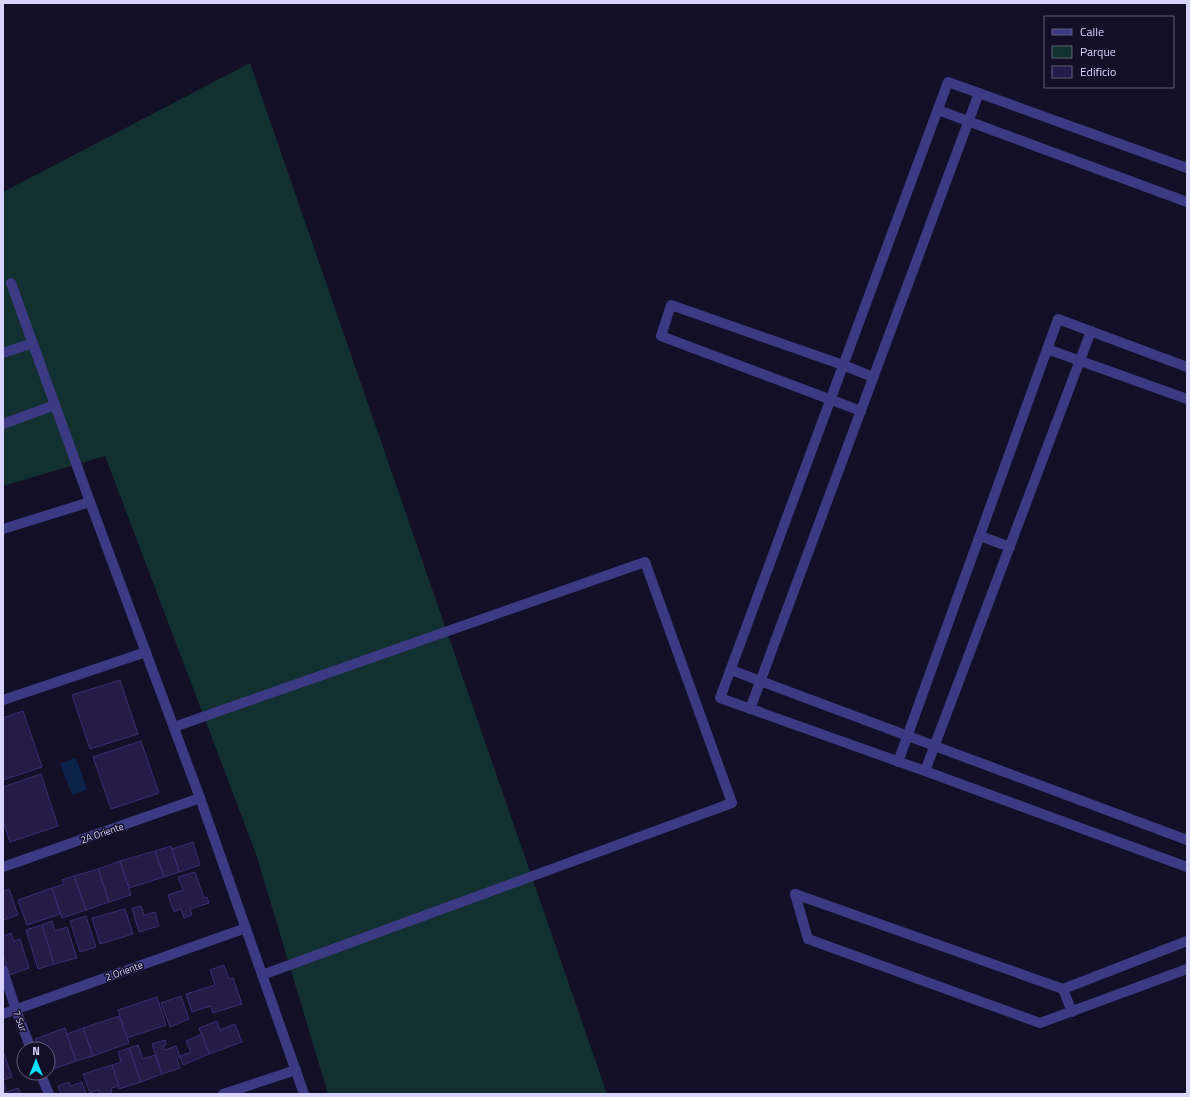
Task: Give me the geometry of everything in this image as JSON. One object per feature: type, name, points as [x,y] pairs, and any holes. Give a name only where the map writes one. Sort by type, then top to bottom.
[{"type":"street","points":[[1187,168],[948,82],[720,698],[1187,867]]},
{"type":"street","points":[[750,709],[979,93]]},
{"type":"street","points":[[938,110],[1187,202]]},
{"type":"street","points":[[11,283],[90,502],[200,798],[304,1094]]},
{"type":"street","points":[[860,411],[661,336],[671,305],[844,365],[873,377]]},
{"type":"street","points":[[898,762],[1058,319],[1187,367]]},
{"type":"street","points":[[925,771],[1081,361],[1091,331]]},
{"type":"street","points":[[3,353],[33,343]]},
{"type":"street","points":[[1047,349],[1187,399]]},
{"type":"street","points":[[3,424],[55,405]]},
{"type":"street","points":[[3,529],[90,502]]},
{"type":"street","points":[[980,536],[1010,547]]},
{"type":"street","points":[[174,727],[645,562],[732,804],[262,974]]},
{"type":"street","points":[[3,700],[146,652]]},
{"type":"street","points":[[731,670],[1187,840]]},
{"type":"street","name":"2A Oriente","points":[[3,867],[200,798]]},
{"type":"street","points":[[1187,941],[1063,989],[795,894],[808,939],[1040,1024],[1187,969]]},
{"type":"street","name":"2 Oriente","points":[[3,1014],[246,928]]},
{"type":"street","name":"7 Sur","points":[[3,970],[28,1041]]},
{"type":"street","points":[[1063,989],[1072,1012]]},
{"type":"street","points":[[223,1094],[296,1070]]},
{"type":"street","points":[[43,1081],[49,1094]]},
{"type":"green space","points":[[250,63],[607,1094],[328,1094],[256,854],[105,456],[3,486],[3,192]]},
{"type":"water","points":[[76,758],[87,790],[72,795],[60,763]]},
{"type":"building","points":[[120,680],[138,734],[90,749],[72,695]]},
{"type":"building","points":[[23,711],[42,767],[3,780],[3,718]]},
{"type":"building","points":[[141,741],[159,793],[111,809],[93,757]]},
{"type":"building","points":[[41,774],[58,826],[10,842],[3,821],[3,787]]},
{"type":"building","points":[[193,842],[200,865],[179,872],[172,849]]},
{"type":"building","points":[[171,846],[179,872],[164,877],[155,851]]},
{"type":"building","points":[[155,851],[164,877],[129,888],[120,861]]},
{"type":"building","points":[[120,861],[131,895],[109,902],[98,869]]},
{"type":"building","points":[[98,869],[109,902],[86,910],[74,876]]},
{"type":"building","points":[[195,872],[204,898],[207,897],[209,903],[190,909],[192,915],[184,918],[181,909],[174,912],[168,895],[183,890],[178,877]]},
{"type":"building","points":[[74,876],[86,910],[62,918],[52,888],[64,884],[62,880]]},
{"type":"building","points":[[52,888],[60,914],[27,925],[18,900]]},
{"type":"building","points":[[9,889],[18,915],[3,920],[3,891]]},
{"type":"building","points":[[141,906],[144,915],[155,912],[159,926],[139,932],[132,908]]},
{"type":"building","points":[[125,909],[133,934],[100,944],[92,918]]},
{"type":"building","points":[[86,916],[96,947],[80,952],[70,921]]},
{"type":"building","points":[[52,921],[55,931],[67,927],[77,958],[54,964],[42,925]]},
{"type":"building","points":[[42,925],[54,964],[38,969],[26,930]]},
{"type":"building","points":[[11,933],[14,941],[20,939],[29,968],[9,975],[3,955],[3,936]]},
{"type":"building","points":[[224,965],[229,979],[233,978],[242,1004],[213,1013],[210,1006],[192,1012],[186,994],[215,985],[210,970]]},
{"type":"building","points":[[181,996],[189,1019],[170,1027],[161,1003]]},
{"type":"building","points":[[157,997],[166,1025],[127,1038],[118,1010]]},
{"type":"building","points":[[119,1016],[129,1043],[93,1056],[83,1028]]},
{"type":"building","points":[[217,1021],[220,1030],[235,1024],[242,1042],[209,1054],[199,1028]]},
{"type":"building","points":[[65,1028],[76,1061],[56,1068],[56,1041],[36,1041],[35,1039]]},
{"type":"building","points":[[83,1028],[93,1056],[76,1061],[67,1034]]},
{"type":"building","points":[[202,1034],[209,1054],[183,1065],[180,1056],[191,1052],[186,1041]]},
{"type":"building","points":[[165,1040],[166,1045],[163,1046],[165,1050],[176,1046],[180,1057],[177,1059],[180,1068],[162,1074],[152,1044]]},
{"type":"building","points":[[138,1045],[143,1059],[155,1055],[162,1074],[141,1082],[129,1048]]},
{"type":"building","points":[[129,1048],[141,1082],[119,1089],[112,1065],[121,1062],[118,1052]]},
{"type":"building","points":[[3,1051],[12,1077],[3,1080]]},
{"type":"building","points":[[112,1065],[119,1086],[111,1088],[112,1092],[107,1094],[100,1094],[98,1090],[90,1093],[83,1074]]},
{"type":"building","points":[[3,1080],[6,1090],[3,1091]]},
{"type":"building","points":[[69,1082],[71,1086],[82,1082],[86,1094],[61,1094],[58,1086]]},
{"type":"building","points":[[18,1088],[21,1094],[4,1094],[4,1093]]}]
